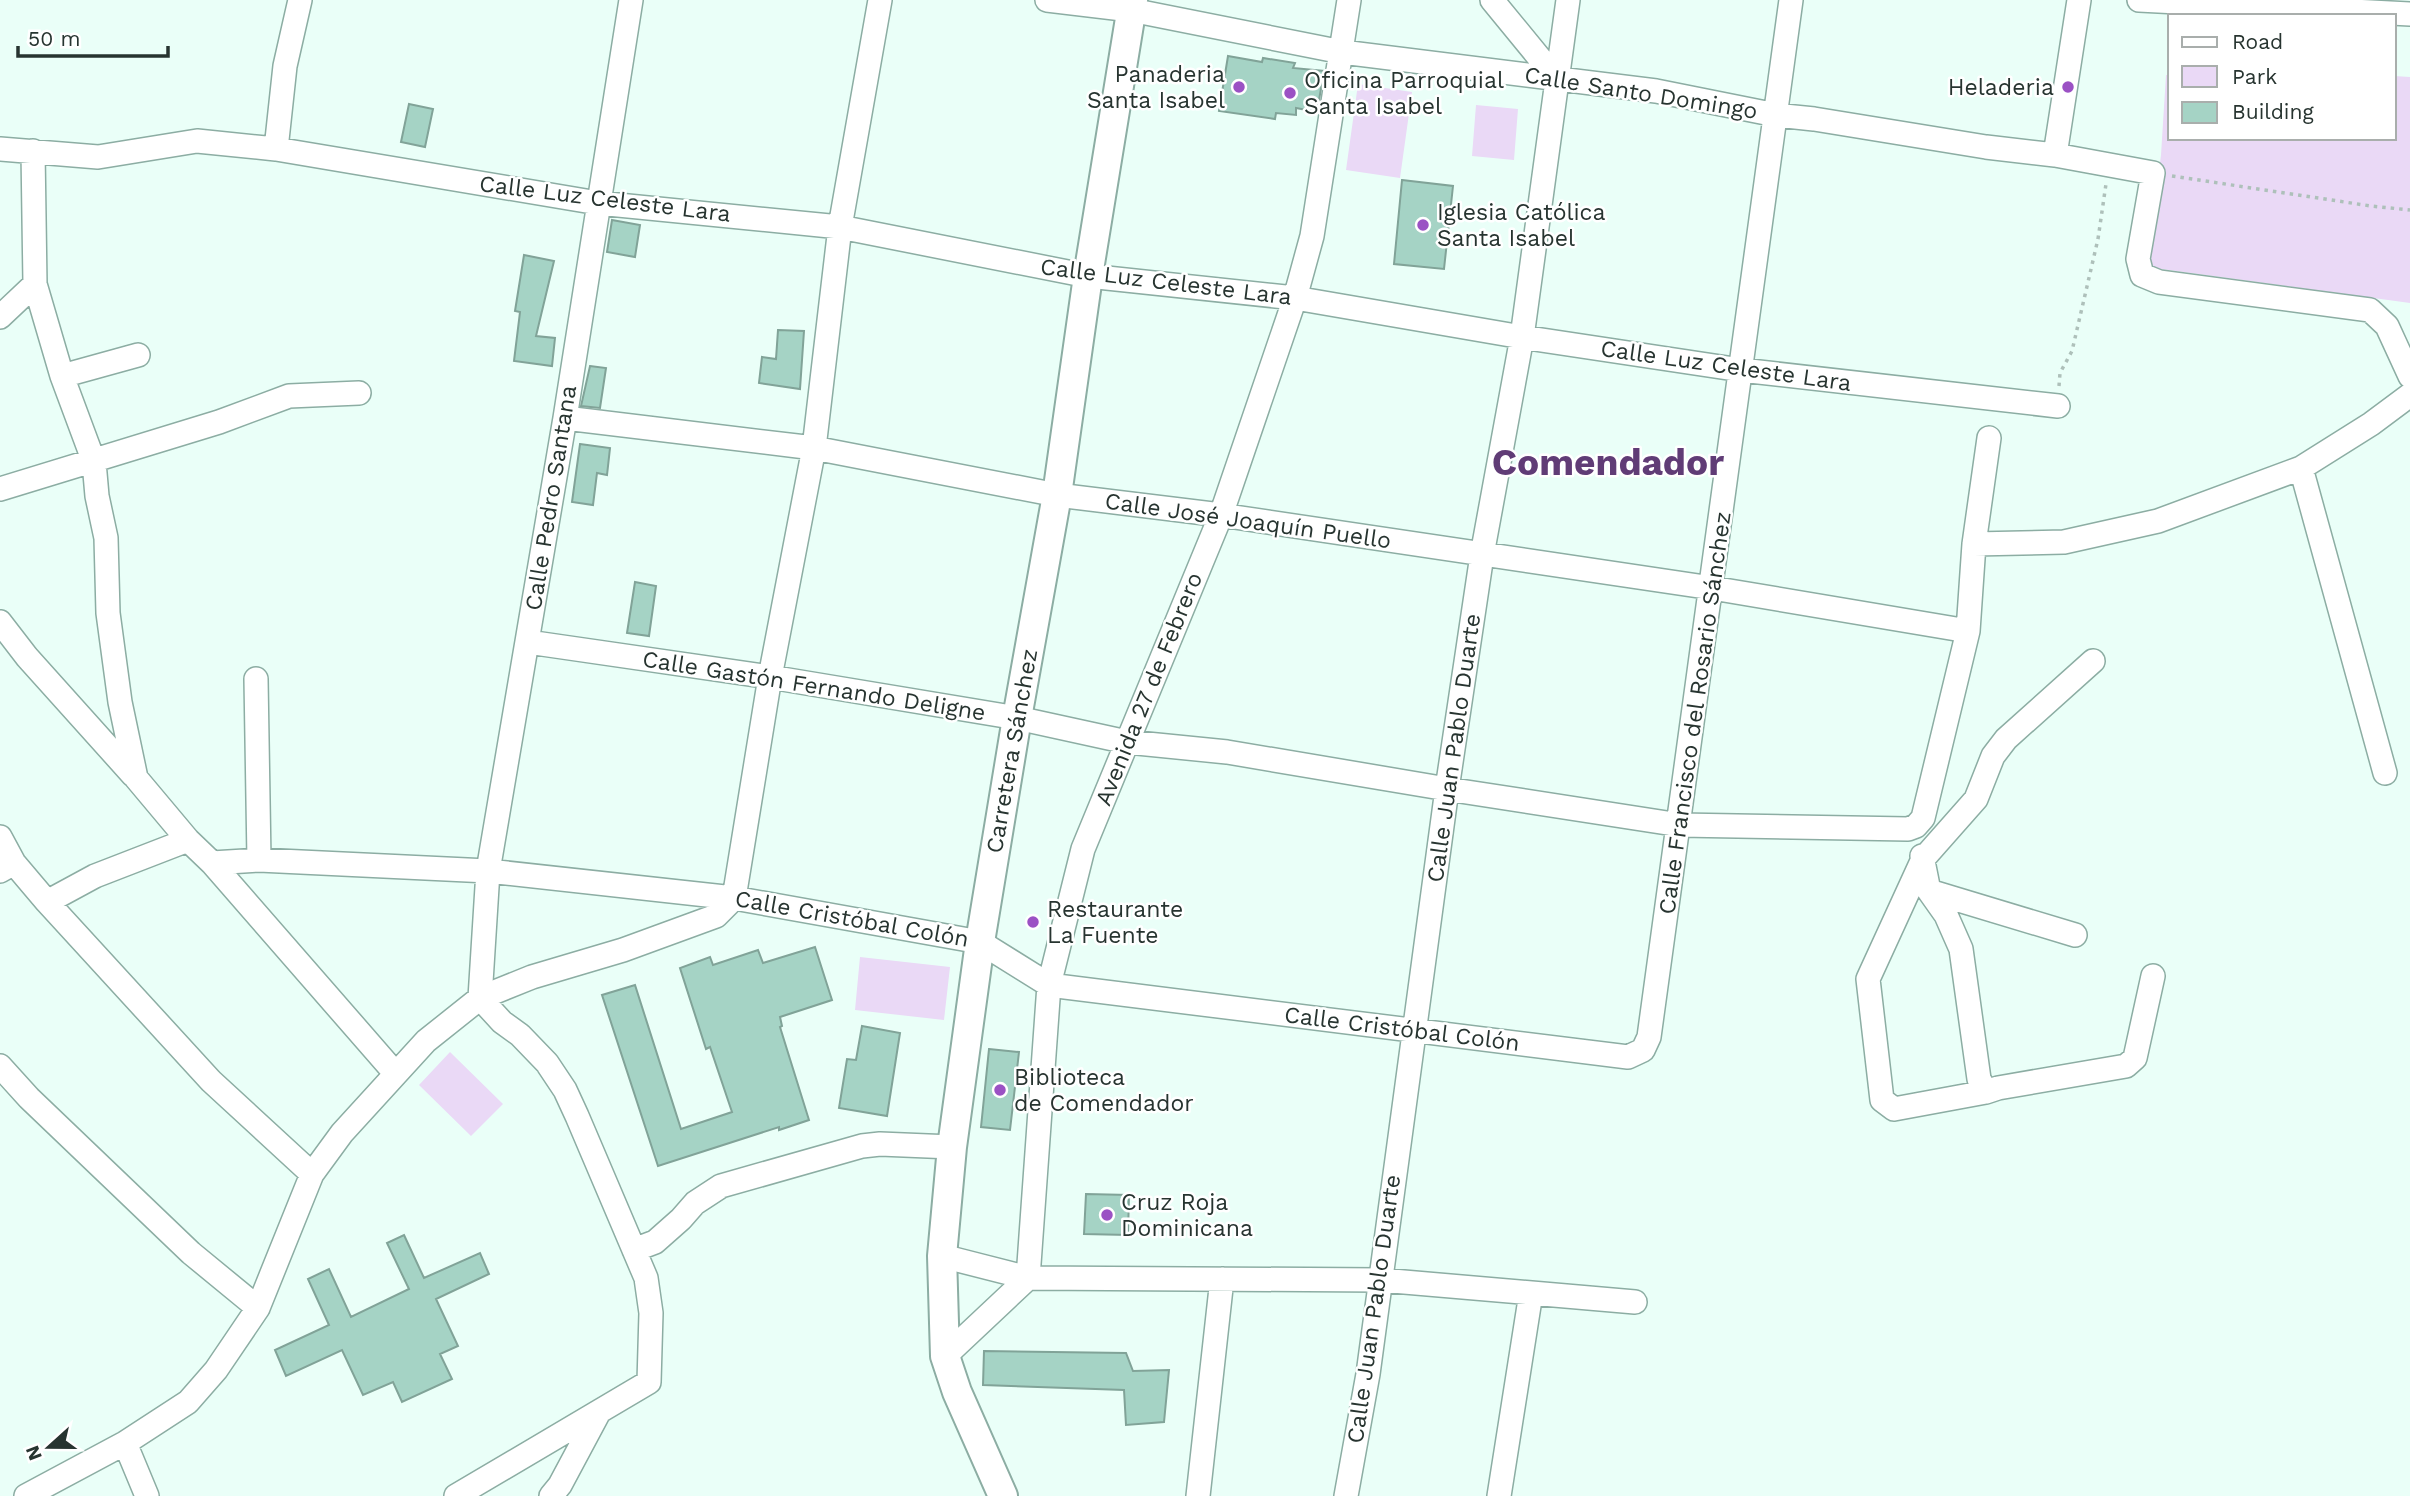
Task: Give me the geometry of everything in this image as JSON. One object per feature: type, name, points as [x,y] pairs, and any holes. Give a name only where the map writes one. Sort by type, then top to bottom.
[{"type":"main road","name":"Carretera Sánchez","points":[[1003,1496],[957,1392],[945,1356],[942,1256],[952,1147],[980,942],[1057,495],[1088,276],[1136,3]]},
{"type":"street","points":[[276,149],[285,66],[300,0]]},
{"type":"street","name":"Calle Pedro Santana","points":[[480,998],[488,872],[565,418],[631,0]]},
{"type":"street","points":[[26,1496],[125,1443],[188,1402],[216,1370],[258,1308],[312,1174],[342,1133],[426,1041],[480,998],[533,977],[623,950],[716,916],[734,898],[769,677],[814,448],[840,227],[880,0]]},
{"type":"street","name":"Calle Santo Domingo","points":[[1047,0],[1136,3],[1342,52],[1656,91],[1776,115],[2055,155],[2153,173]]},
{"type":"street","name":"Avenida 27 de Febrero","points":[[1028,1278],[1048,985],[1083,849],[1221,515],[1295,298],[1312,236],[1349,0]]},
{"type":"street","points":[[1492,0],[1556,78]]},
{"type":"street","name":"Calle Juan Pablo Duarte","points":[[1346,1496],[1368,1374],[1447,789],[1482,555],[1522,337],[1568,0]]},
{"type":"street","name":"Calle Francisco del Rosario Sánchez","points":[[1643,1050],[1649,1037],[1680,825],[1791,0]]},
{"type":"street","points":[[2055,155],[2079,0]]},
{"type":"street","points":[[2139,0],[2410,14]]},
{"type":"street","name":"Calle Luz Celeste Lara","points":[[0,149],[98,157],[197,141],[276,149],[598,202],[840,227],[1088,276],[1295,298],[1522,337],[1741,370],[2058,406]]},
{"type":"street","points":[[33,151],[35,284],[62,376],[94,462],[97,496],[106,538],[108,613],[120,702],[135,778]]},
{"type":"street","points":[[2153,173],[2138,259],[2142,275],[2159,282],[2370,310],[2387,326],[2410,376]]},
{"type":"street","points":[[0,317],[35,284]]},
{"type":"street","points":[[62,376],[138,355]]},
{"type":"street","points":[[0,489],[219,422],[289,396],[359,393]]},
{"type":"street","points":[[1974,544],[2064,542],[2158,521],[2301,468],[2371,424],[2410,395]]},
{"type":"street","name":"Calle José Joaquín Puello","points":[[565,418],[814,448],[1057,495],[1221,515],[1712,588],[1968,631]]},
{"type":"street","points":[[1986,1092],[1979,1079],[1961,949],[1946,915],[1929,891],[1916,826],[1923,818],[1968,631],[1974,544],[1989,438]]},
{"type":"street","points":[[2301,468],[2385,773]]},
{"type":"street","points":[[0,622],[27,657],[395,1073]]},
{"type":"street","name":"Calle Gastón Fernando Deligne","points":[[528,642],[769,677],[1017,718],[1127,742],[1227,752],[1680,825],[1897,830],[1916,826]]},
{"type":"street","points":[[2093,661],[2006,739],[1993,756],[1976,799],[1923,859],[1867,979],[1882,1100],[1894,1110],[1986,1092],[1998,1087],[2126,1066],[2136,1058],[2153,976]]},
{"type":"street","points":[[256,680],[258,860]]},
{"type":"street","points":[[0,837],[7,867],[47,902],[211,1081],[312,1174]]},
{"type":"street","points":[[47,902],[95,876],[188,840]]},
{"type":"street","name":"Calle Cristóbal Colón","points":[[212,863],[258,860],[488,872],[734,898],[980,942],[1048,985],[1628,1057],[1643,1050]]},
{"type":"street","points":[[1929,891],[2075,935]]},
{"type":"street","points":[[456,1496],[649,1382],[652,1313],[646,1278],[565,1090],[547,1063],[480,998]]},
{"type":"street","points":[[0,1066],[29,1098],[191,1253],[258,1308]]},
{"type":"street","points":[[634,1250],[655,1242],[695,1203],[721,1186],[862,1146],[880,1144],[952,1147]]},
{"type":"street","points":[[942,1256],[1028,1278],[1381,1280],[1635,1302]]},
{"type":"street","points":[[945,1356],[1028,1278]]},
{"type":"street","points":[[1198,1496],[1222,1279]]},
{"type":"street","points":[[1499,1496],[1531,1293]]},
{"type":"street","points":[[551,1496],[560,1485],[599,1412]]},
{"type":"street","points":[[125,1443],[147,1496]]},
{"type":"path","points":[[2058,406],[2060,373],[2072,351],[2098,239],[2109,167]]},
{"type":"path","points":[[2153,173],[2410,210]]},
{"type":"green space","points":[[2166,75],[2168,140],[2396,140],[2396,76],[2410,77],[2410,303],[2147,267],[2161,155]]},
{"type":"green space","points":[[1358,84],[1412,92],[1400,178],[1346,170]]},
{"type":"green space","points":[[1476,105],[1518,109],[1514,160],[1472,156]]},
{"type":"green space","points":[[860,957],[950,967],[944,1020],[855,1010]]},
{"type":"green space","points":[[450,1052],[503,1104],[471,1136],[419,1085]]},
{"type":"building","points":[[1228,56],[1262,62],[1263,58],[1295,63],[1293,68],[1324,71],[1317,112],[1296,108],[1296,115],[1276,113],[1275,119],[1219,111]]},
{"type":"building","points":[[409,104],[433,109],[425,147],[401,142]]},
{"type":"building","name":"Iglesia Católica Santa Isabel","points":[[1402,180],[1453,186],[1444,269],[1394,264]]},
{"type":"building","points":[[612,220],[640,225],[635,257],[607,252]]},
{"type":"building","points":[[524,255],[554,261],[536,336],[555,338],[552,366],[514,361],[520,312],[515,311]]},
{"type":"building","points":[[778,330],[804,331],[800,389],[759,383],[762,357],[776,359]]},
{"type":"building","points":[[590,366],[606,368],[600,408],[581,406]]},
{"type":"building","points":[[580,444],[610,448],[607,475],[597,473],[593,505],[572,502]]},
{"type":"building","points":[[635,582],[656,586],[649,636],[627,633]]},
{"type":"building","points":[[815,947],[832,1000],[780,1017],[780,1027],[809,1120],[658,1166],[602,995],[635,985],[681,1129],[732,1112],[710,1047],[706,1049],[680,968],[710,957],[713,965],[758,950],[763,963]]},
{"type":"building","points":[[862,1026],[900,1033],[887,1116],[839,1108],[847,1059],[856,1060]]},
{"type":"building","name":"Biblioteca de Comendador","points":[[989,1049],[1019,1052],[1010,1130],[981,1127]]},
{"type":"building","name":"Cruz Roja Dominicana","points":[[1086,1194],[1129,1195],[1128,1235],[1084,1234]]},
{"type":"building","points":[[404,1235],[424,1278],[480,1253],[489,1274],[436,1299],[458,1346],[440,1354],[452,1379],[402,1402],[393,1382],[363,1395],[342,1350],[286,1376],[275,1350],[329,1325],[308,1279],[329,1269],[351,1317],[409,1289],[387,1243]]},
{"type":"building","points":[[984,1351],[1126,1353],[1133,1371],[1169,1370],[1164,1422],[1126,1425],[1124,1390],[983,1385]]},
{"type":"place","name":"Panaderia Santa Isabel","points":[[1239,87]]},
{"type":"place","name":"Heladeria","points":[[2068,87]]},
{"type":"place","name":"Oficina Parroquial Santa Isabel","points":[[1290,93]]},
{"type":"place","name":"Iglesia Católica Santa Isabel","points":[[1423,225]]},
{"type":"place","name":"Restaurante La Fuente","points":[[1033,922]]},
{"type":"place","name":"Biblioteca de Comendador","points":[[1000,1090]]},
{"type":"place","name":"Cruz Roja Dominicana","points":[[1107,1215]]},
{"type":"district","name":"Comendador","points":[[1608,462]]}]
